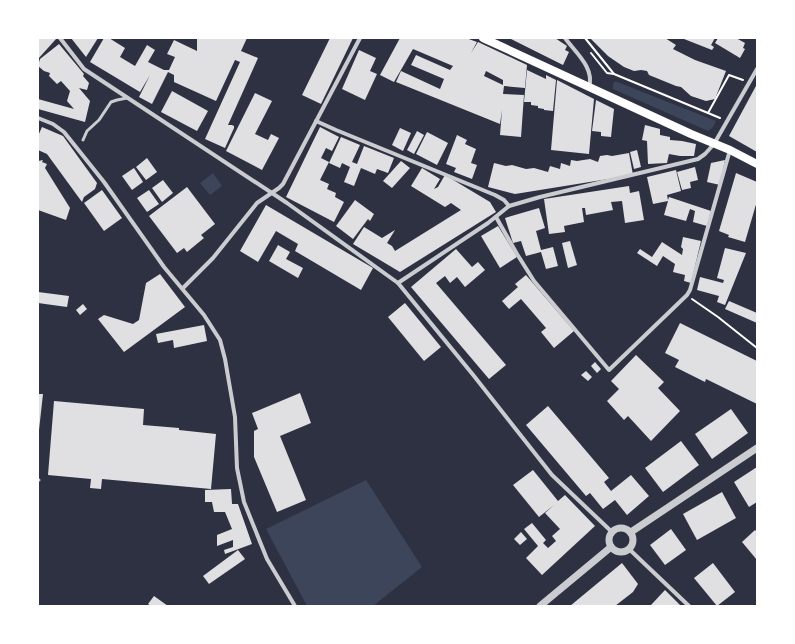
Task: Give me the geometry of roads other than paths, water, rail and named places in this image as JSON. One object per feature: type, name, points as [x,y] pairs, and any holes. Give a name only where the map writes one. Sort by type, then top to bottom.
[{"type":"main road","points":[[483,38],[730,150],[757,164]]},
{"type":"street","points":[[60,38],[84,69],[272,194],[398,283],[552,475],[612,532]]},
{"type":"street","points":[[182,288],[213,258],[257,203],[272,194],[283,184],[360,38]]},
{"type":"street","points":[[565,38],[590,72],[591,82],[589,87]]},
{"type":"street","points":[[398,283],[496,217],[509,206],[540,196],[698,159],[714,144],[757,69]]},
{"type":"street","points":[[38,118],[53,124],[64,132],[104,182],[164,267],[204,316],[220,340],[225,359],[235,417],[237,468],[244,502],[268,559],[295,606]]},
{"type":"street","points":[[316,121],[495,194],[504,200],[509,206]]},
{"type":"street","points":[[496,217],[534,281],[609,370],[687,295],[690,290],[730,150]]},
{"type":"street","points":[[631,532],[757,448]]},
{"type":"street","points":[[621,528],[631,532],[633,543],[629,549],[620,552],[611,547],[609,539],[614,530],[621,528]]},
{"type":"street","points":[[540,606],[611,547]]},
{"type":"street","points":[[629,549],[689,606]]},
{"type":"lane","points":[[83,140],[87,131],[99,120],[111,102],[127,98]]}]
